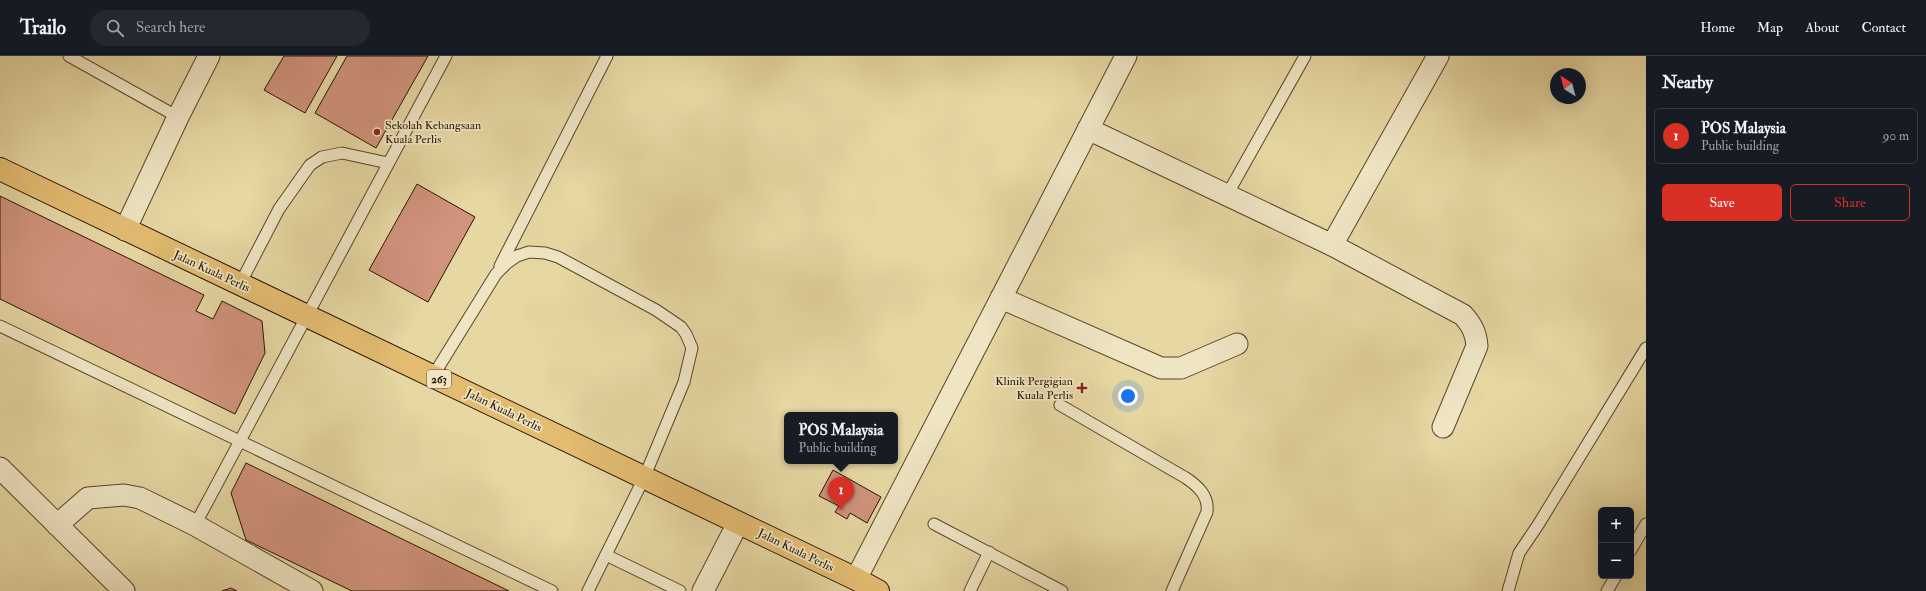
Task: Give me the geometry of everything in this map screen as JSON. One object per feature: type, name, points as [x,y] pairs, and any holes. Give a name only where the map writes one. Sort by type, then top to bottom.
[{"type":"main road","name":"Jalan Kuala Perlis","points":[[0,169],[125,230],[307,315],[856,579],[878,591]]},
{"type":"street","points":[[125,230],[178,117],[209,56]]},
{"type":"street","points":[[856,579],[1126,56]]},
{"type":"street","points":[[1332,244],[1438,56]]},
{"type":"street","points":[[1088,129],[1332,244],[1463,315],[1471,325],[1476,336],[1477,346],[1443,426]]},
{"type":"street","points":[[1001,298],[1161,368],[1181,368],[1237,344]]},
{"type":"street","points":[[0,468],[124,591]]},
{"type":"street","points":[[57,525],[88,498],[124,495],[146,501],[195,525],[312,591]]},
{"type":"street","points":[[703,591],[738,523]]},
{"type":"lane","points":[[69,56],[178,117]]},
{"type":"lane","points":[[195,525],[446,56]]},
{"type":"lane","points":[[433,376],[496,274],[607,56]]},
{"type":"lane","points":[[1227,195],[1305,56]]},
{"type":"lane","points":[[240,284],[279,209],[296,182],[310,165],[322,158],[342,153],[388,164]]},
{"type":"lane","points":[[496,274],[516,256],[529,252],[545,253],[558,257],[656,310],[681,327],[692,348],[684,382],[644,478],[588,591]]},
{"type":"lane","points":[[0,326],[552,591]]},
{"type":"lane","points":[[1512,590],[1519,553],[1538,526],[1646,348]]},
{"type":"lane","points":[[1060,405],[1186,478],[1195,484],[1206,497],[1208,505],[1207,512],[1172,591]]},
{"type":"lane","points":[[934,524],[1062,591]]},
{"type":"lane","points":[[1634,545],[1646,524]]},
{"type":"lane","points":[[970,591],[989,552]]},
{"type":"lane","points":[[606,555],[680,591]]},
{"type":"lane","points":[[1607,591],[1614,579]]},
{"type":"building","points":[[284,56],[337,56],[305,113],[264,90]]},
{"type":"building","points":[[347,56],[428,56],[376,148],[315,113]]},
{"type":"building","points":[[417,184],[475,217],[428,302],[369,270]]},
{"type":"building","points":[[0,196],[204,295],[196,311],[213,319],[222,301],[262,321],[265,353],[235,414],[0,299]]},
{"type":"building","points":[[246,463],[509,591],[352,591],[246,540],[231,493]]},
{"type":"building","points":[[833,470],[881,497],[867,523],[850,513],[847,519],[835,512],[839,506],[819,496]]},
{"type":"building","points":[[231,588],[237,591],[222,591]]},
{"type":"place","name":"Sekolah Kebangsaan Kuala Perlis","points":[[377,132]]},
{"type":"place","name":"Klinik Pergigian Kuala Perlis","points":[[1082,388]]},
{"type":"place","name":"POS Malaysia","points":[[841,510]]}]
